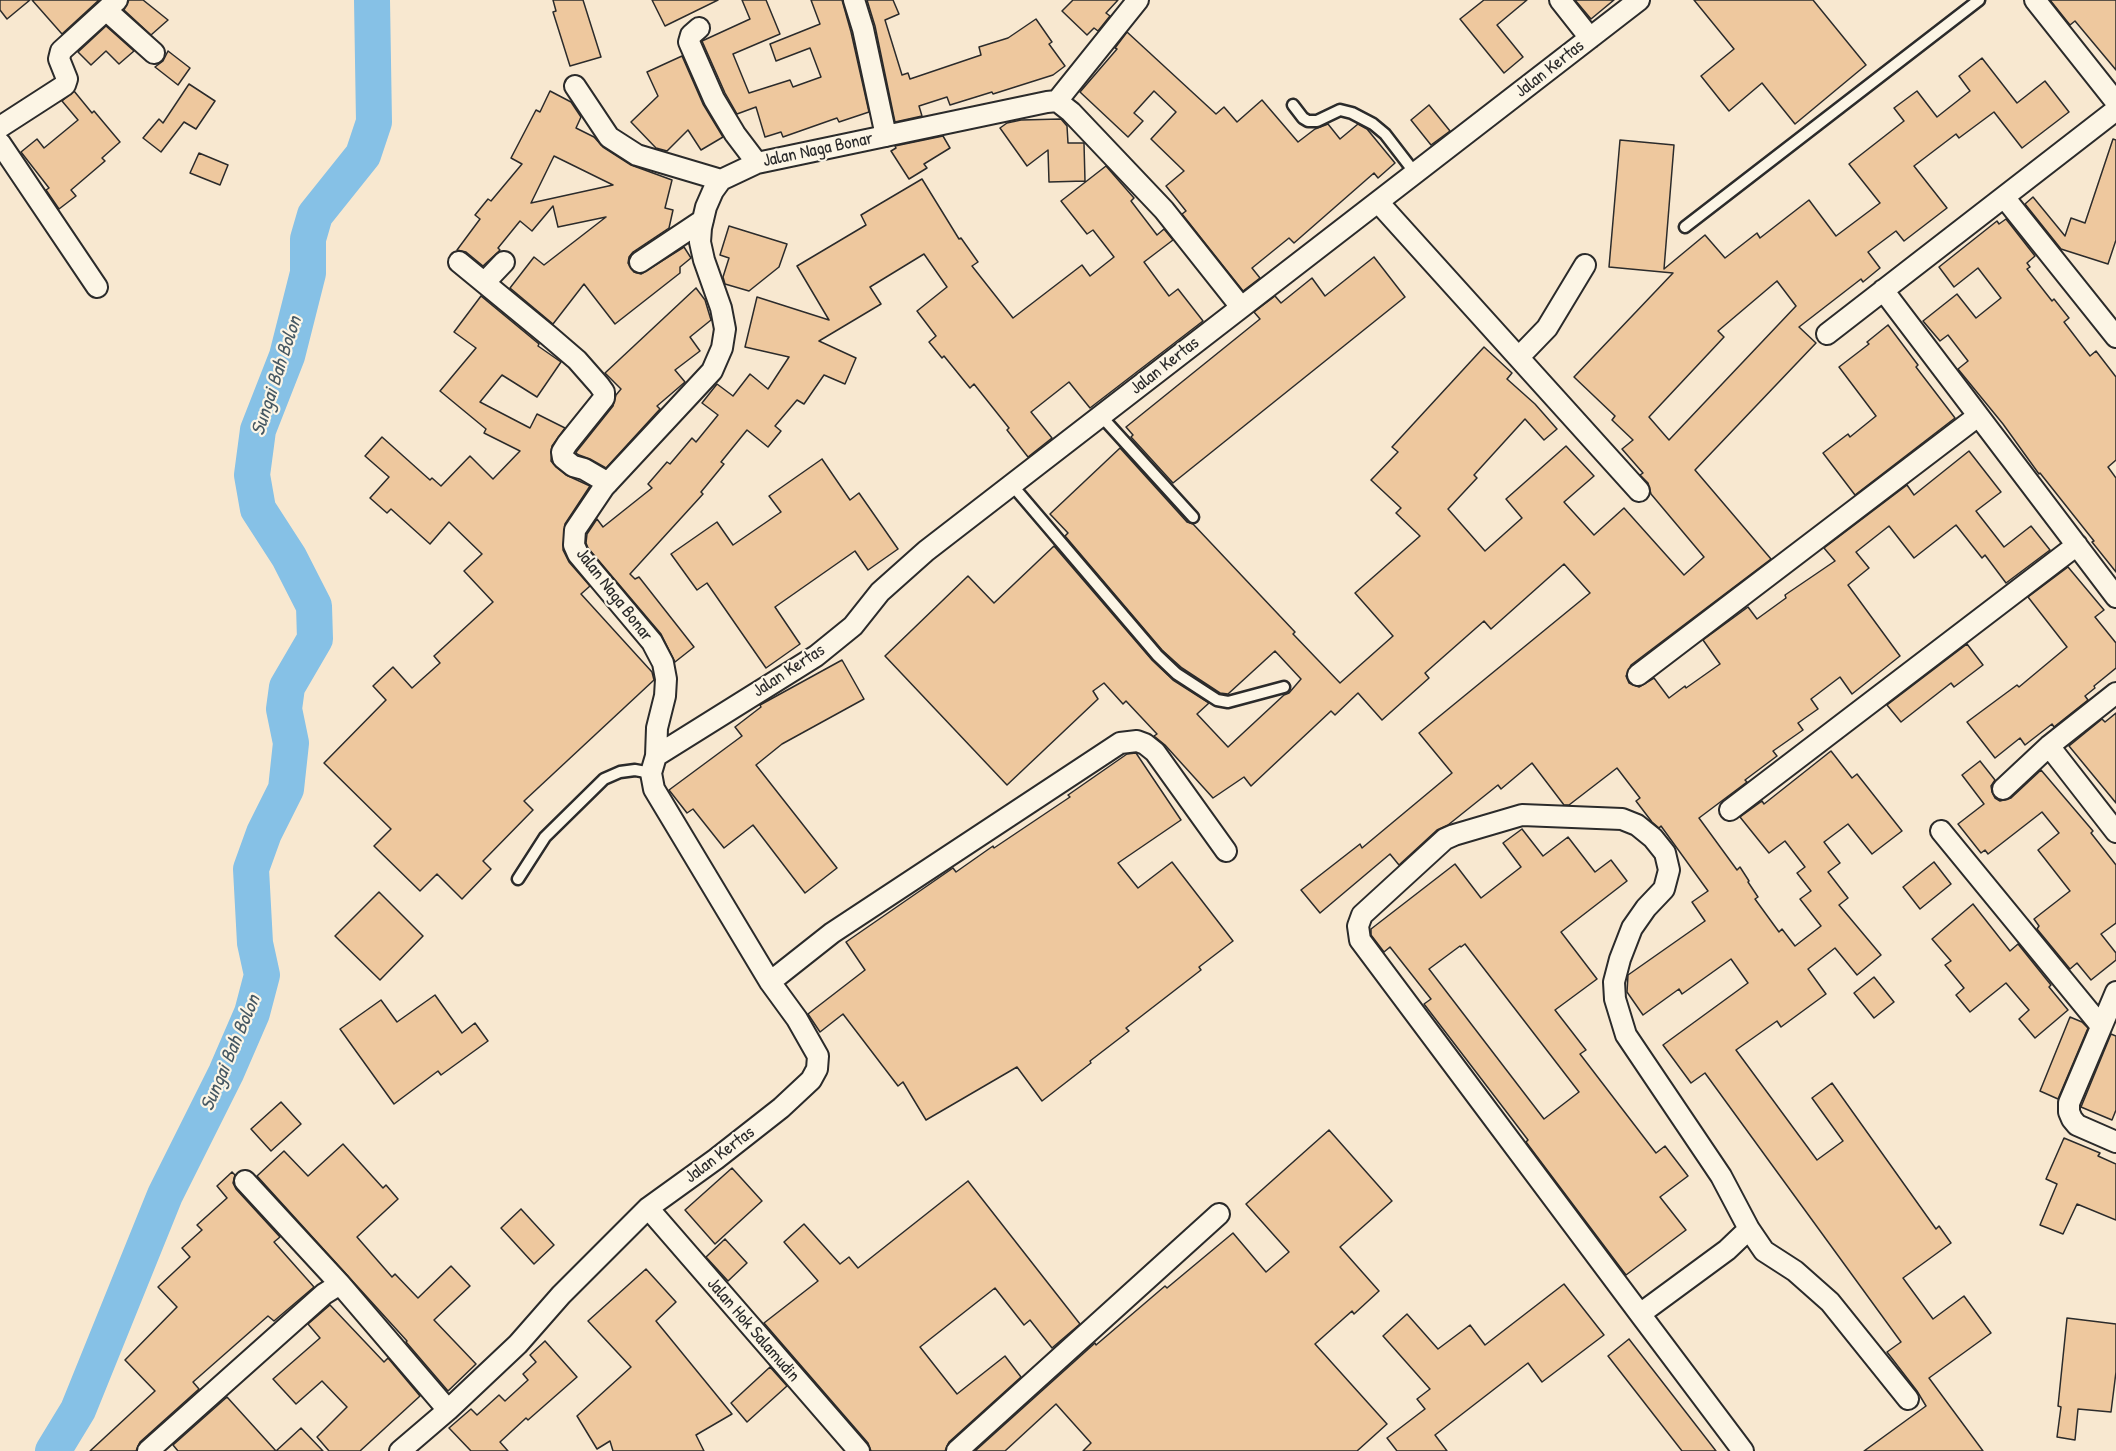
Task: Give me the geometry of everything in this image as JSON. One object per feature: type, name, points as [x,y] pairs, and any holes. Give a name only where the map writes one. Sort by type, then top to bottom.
[{"type":"street","points":[[854,0],[863,29],[886,136]]},
{"type":"street","points":[[1138,0],[1057,101],[1071,112],[1164,210],[1241,307]]},
{"type":"street","points":[[1560,0],[1590,38]]},
{"type":"street","name":"Jalan Kertas","points":[[400,1451],[448,1410],[518,1344],[561,1295],[648,1208],[781,1108],[811,1080],[818,1069],[818,1056],[797,1019],[770,982],[654,789],[654,765],[816,656],[853,626],[880,592],[926,551],[1639,0]]},
{"type":"street","points":[[2036,0],[2116,102]]},
{"type":"street","points":[[0,127],[65,85],[67,79],[58,59],[61,51],[112,5],[154,53]]},
{"type":"street","points":[[699,28],[691,35],[688,42],[714,99],[735,134],[757,163]]},
{"type":"street","points":[[575,86],[609,137],[637,155],[721,180]]},
{"type":"street","name":"Jalan Naga Bonar","points":[[654,765],[657,728],[665,696],[666,679],[663,663],[652,642],[578,555],[574,545],[575,531],[608,483],[712,370],[722,348],[725,328],[721,308],[700,242],[703,220],[712,191],[721,180],[757,163],[1057,101]]},
{"type":"street","points":[[1827,334],[2116,110]]},
{"type":"street","points":[[0,143],[96,286]]},
{"type":"street","points":[[2004,197],[2116,338]]},
{"type":"street","points":[[1378,202],[1639,491]]},
{"type":"street","points":[[640,262],[703,220]]},
{"type":"street","points":[[459,262],[577,360],[604,392],[604,398],[598,408],[579,428],[562,452],[567,462],[608,483]]},
{"type":"street","points":[[485,282],[504,262]]},
{"type":"street","points":[[1519,357],[1547,328],[1585,265]]},
{"type":"street","points":[[1883,290],[2116,597]]},
{"type":"street","points":[[1638,675],[1978,416]]},
{"type":"street","points":[[1730,810],[2077,545]]},
{"type":"street","points":[[2003,789],[2049,746],[2116,693]]},
{"type":"street","points":[[770,982],[832,933],[1120,743],[1137,741],[1155,752],[1226,851]]},
{"type":"street","points":[[2049,746],[2116,832]]},
{"type":"street","points":[[1743,1451],[1360,940],[1358,926],[1362,915],[1445,839],[1522,815],[1622,819],[1637,825],[1653,838],[1665,853],[1669,870],[1664,889],[1646,908],[1632,928],[1614,982],[1615,999],[1626,1035],[1721,1176],[1749,1229],[1764,1251],[1795,1271],[1830,1302],[1908,1399]]},
{"type":"street","points":[[1941,831],[2109,1016]]},
{"type":"street","points":[[2116,992],[2109,1016],[2069,1103],[2069,1112],[2078,1125],[2116,1142]]},
{"type":"street","points":[[245,1181],[340,1284],[448,1410]]},
{"type":"street","name":"Jalan Hok Salamudin","points":[[648,1208],[859,1451]]},
{"type":"street","points":[[957,1451],[1219,1214]]},
{"type":"street","points":[[1640,1314],[1727,1250],[1749,1229]]},
{"type":"street","points":[[148,1451],[324,1294],[340,1284]]},
{"type":"lane","points":[[1685,226],[1979,0]]},
{"type":"lane","points":[[1293,105],[1303,118],[1308,120],[1317,121],[1340,110],[1352,113],[1373,124],[1385,134],[1416,173]]},
{"type":"lane","points":[[1101,416],[1193,517]]},
{"type":"lane","points":[[1012,485],[1157,655],[1177,674],[1217,700],[1228,702],[1284,687]]},
{"type":"lane","points":[[518,879],[545,837],[604,779],[620,772],[654,765]]},
{"type":"building","points":[[0,0],[30,0],[7,19],[0,10]]},
{"type":"building","points":[[32,0],[99,0],[62,34]]},
{"type":"building","points":[[129,0],[143,0],[168,20],[151,35],[124,10]]},
{"type":"building","points":[[553,0],[583,0],[601,57],[570,66],[553,12],[556,11]]},
{"type":"building","points":[[652,0],[718,0],[665,26]]},
{"type":"building","points":[[742,0],[766,0],[780,34],[733,54],[749,93],[790,80],[793,87],[821,77],[810,48],[776,61],[770,44],[820,24],[811,0],[842,0],[869,112],[839,122],[837,118],[783,137],[781,132],[765,137],[756,107],[737,114],[702,41],[750,19]]},
{"type":"building","points":[[867,0],[893,0],[899,14],[885,20],[902,75],[908,73],[910,79],[981,55],[979,47],[1008,38],[1036,19],[1052,42],[1049,44],[1065,66],[1053,75],[993,94],[992,92],[950,105],[947,97],[919,106],[922,116],[895,122],[875,26]]},
{"type":"building","points":[[1073,0],[1118,0],[1106,13],[1110,16],[1098,31],[1094,28],[1087,35],[1062,11]]},
{"type":"building","points":[[1484,0],[1527,0],[1497,25],[1523,57],[1504,73],[1460,19]]},
{"type":"building","points":[[1575,0],[1614,0],[1591,19]]},
{"type":"building","points":[[1694,0],[1813,0],[1866,65],[1795,124],[1762,83],[1729,111],[1701,76],[1734,49]]},
{"type":"building","points":[[2050,0],[2116,0],[2116,70],[2075,21],[2070,25]]},
{"type":"building","points":[[106,26],[134,51],[119,64],[106,51],[91,65],[78,52]]},
{"type":"building","points":[[1127,32],[1216,114],[1224,107],[1237,122],[1262,100],[1298,142],[1315,129],[1328,124],[1340,139],[1358,124],[1367,129],[1395,163],[1378,178],[1374,173],[1294,243],[1289,238],[1252,268],[1260,278],[1243,291],[1182,214],[1186,211],[1166,186],[1184,171],[1151,139],[1176,112],[1154,91],[1134,113],[1143,121],[1128,137],[1080,92],[1117,49],[1115,48]]},
{"type":"building","points":[[168,51],[190,68],[178,85],[155,67],[163,61]]},
{"type":"building","points":[[682,56],[703,104],[723,137],[701,150],[688,130],[667,151],[656,148],[631,122],[658,96],[647,72]]},
{"type":"building","points":[[1982,58],[2017,103],[2045,81],[2069,112],[2022,148],[1994,112],[1959,138],[1956,134],[1914,166],[1947,208],[1904,241],[1896,231],[1868,252],[1880,268],[1863,282],[1861,279],[1799,327],[1816,343],[1695,470],[1771,559],[1631,665],[1626,676],[1629,683],[1639,687],[1654,678],[1669,698],[1685,686],[1686,688],[1720,664],[1703,640],[1748,607],[1757,619],[1786,598],[1785,595],[1835,561],[1824,548],[1907,485],[1914,495],[1969,451],[2001,492],[1976,511],[2004,547],[2031,526],[2050,550],[2006,583],[1985,555],[1982,558],[1956,525],[1914,558],[1889,526],[1856,552],[1869,568],[1848,585],[1900,656],[1852,694],[1840,677],[1811,699],[1818,709],[1798,723],[1803,730],[1773,751],[1777,756],[1745,780],[1747,782],[1699,818],[1737,870],[1740,867],[1758,897],[1755,899],[1779,932],[1782,929],[1795,946],[1821,926],[1800,899],[1811,891],[1797,873],[1805,867],[1785,841],[1769,853],[1740,817],[1762,801],[1764,804],[1831,751],[1852,778],[1857,774],[1902,831],[1872,854],[1848,824],[1824,842],[1840,863],[1828,872],[1848,898],[1839,905],[1881,955],[1857,975],[1835,948],[1808,969],[1826,994],[1781,1027],[1777,1021],[1736,1050],[1817,1160],[1843,1141],[1812,1098],[1832,1083],[1936,1229],[1939,1226],[1951,1243],[1903,1278],[1933,1319],[1964,1296],[1991,1333],[1929,1378],[1983,1451],[1864,1451],[1926,1406],[1887,1352],[1901,1342],[1705,1073],[1691,1083],[1663,1045],[1748,983],[1731,959],[1682,994],[1679,989],[1643,1015],[1627,992],[1628,975],[1705,921],[1692,902],[1708,891],[1661,826],[1659,828],[1652,822],[1636,801],[1640,798],[1617,768],[1569,805],[1564,805],[1532,763],[1501,789],[1498,785],[1448,825],[1437,830],[1399,865],[1390,854],[1320,913],[1301,890],[1360,844],[1362,848],[1452,773],[1419,733],[1590,593],[1564,564],[1491,629],[1484,621],[1425,673],[1429,678],[1382,720],[1358,693],[1335,715],[1331,711],[1251,786],[1244,777],[1213,798],[1154,736],[1157,734],[1126,701],[1123,704],[1104,683],[1093,691],[1098,699],[1007,785],[885,656],[968,576],[994,603],[1054,546],[1152,660],[1173,680],[1209,703],[1197,714],[1228,747],[1284,695],[1289,693],[1301,679],[1275,651],[1228,694],[1220,693],[1182,668],[1162,650],[1065,536],[1068,533],[1050,514],[1120,448],[1187,522],[1193,524],[1295,632],[1293,634],[1340,683],[1393,636],[1355,593],[1420,536],[1396,513],[1401,508],[1371,480],[1398,452],[1392,447],[1484,347],[1512,373],[1507,379],[1535,404],[1557,429],[1544,440],[1525,419],[1474,475],[1477,478],[1448,509],[1485,551],[1522,518],[1506,499],[1566,446],[1594,476],[1564,502],[1594,535],[1624,508],[1684,575],[1704,557],[1651,494],[1648,483],[1640,475],[1643,473],[1622,449],[1633,440],[1612,420],[1615,416],[1574,377],[1673,273],[1609,267],[1620,140],[1674,145],[1664,269],[1705,235],[1725,258],[1757,233],[1760,238],[1809,200],[1836,236],[1880,203],[1849,164],[1904,121],[1894,108],[1917,91],[1937,117],[1970,91],[1959,76]],"holes":[[[1777,281],[1796,306],[1669,440],[1649,417],[1724,337],[1718,331]]]},
{"type":"building","points":[[189,84],[215,101],[196,129],[184,122],[161,152],[143,138],[159,119],[163,123]]},
{"type":"building","points":[[74,91],[120,142],[102,158],[105,161],[71,190],[76,196],[59,209],[46,190],[49,188],[21,152],[37,139],[44,148],[78,120],[62,101]]},
{"type":"building","points":[[550,91],[571,102],[581,117],[576,128],[594,137],[603,147],[631,165],[672,180],[665,208],[673,210],[669,228],[633,252],[628,263],[634,272],[641,274],[684,247],[691,258],[680,267],[680,273],[615,324],[584,284],[553,324],[510,288],[534,257],[544,265],[606,217],[558,227],[553,206],[532,231],[520,221],[498,248],[500,250],[483,266],[466,252],[457,250],[480,219],[475,215],[488,199],[491,201],[522,164],[511,158],[536,110],[540,112]],"holes":[[[554,156],[613,185],[531,203]]]},
{"type":"building","points":[[1429,105],[1450,131],[1431,145],[1411,120]]},
{"type":"building","points":[[1061,119],[1067,126],[1068,143],[1084,143],[1085,181],[1049,182],[1048,150],[1027,166],[1000,128],[1007,123],[1021,120]]},
{"type":"building","points":[[943,136],[950,148],[924,164],[927,168],[909,179],[891,151],[896,148],[895,146]]},
{"type":"building","points":[[2113,139],[2116,140],[2116,240],[2108,264],[2061,249],[2025,204],[2033,197],[2065,236],[2071,218],[2085,223]]},
{"type":"building","points":[[199,153],[228,165],[220,185],[190,173]]},
{"type":"building","points":[[1106,166],[1134,198],[1131,201],[1157,235],[1164,229],[1173,240],[1144,262],[1169,296],[1178,289],[1203,321],[1090,408],[1069,382],[1031,412],[1052,438],[1028,457],[1007,430],[1009,428],[974,384],[970,388],[944,356],[942,358],[929,342],[936,336],[917,311],[947,287],[924,254],[870,287],[881,304],[819,341],[856,358],[845,384],[824,375],[804,404],[797,400],[775,426],[781,431],[768,447],[747,430],[721,462],[724,464],[701,492],[703,494],[630,574],[635,579],[639,577],[694,647],[675,662],[661,634],[588,548],[587,534],[597,519],[603,527],[652,488],[648,484],[667,462],[670,464],[692,438],[696,442],[718,415],[702,403],[717,384],[733,396],[750,374],[768,389],[789,357],[745,347],[757,297],[829,320],[797,266],[866,225],[861,215],[922,179],[959,239],[961,238],[978,262],[972,266],[1013,318],[1082,265],[1090,276],[1114,257],[1093,230],[1087,234],[1061,201]]},
{"type":"building","points":[[2006,219],[2035,256],[2027,263],[2030,267],[2027,269],[2052,301],[2054,299],[2069,318],[2064,322],[2090,356],[2096,351],[2116,377],[2116,460],[2108,467],[2116,478],[2116,572],[1958,369],[1968,361],[1948,335],[1940,341],[1923,321],[1957,294],[1976,318],[2001,298],[1978,268],[1954,287],[1939,267],[1997,221],[1999,224]]},
{"type":"building","points":[[729,226],[787,244],[779,267],[749,291],[725,284],[723,277],[729,258],[720,255]]},
{"type":"building","points":[[1374,257],[1405,297],[1173,483],[1131,437],[1133,435],[1126,427],[1260,319],[1254,312],[1275,296],[1281,303],[1312,278],[1325,296]]},
{"type":"building","points":[[696,288],[705,300],[711,320],[690,337],[700,351],[675,370],[685,382],[657,406],[660,409],[606,468],[576,453],[613,406],[616,395],[621,389],[605,373]]},
{"type":"building","points":[[481,296],[539,344],[538,346],[561,362],[537,397],[502,375],[480,402],[530,428],[537,414],[565,428],[552,446],[551,461],[566,475],[590,486],[565,524],[563,550],[569,562],[590,586],[581,594],[652,672],[654,680],[524,801],[533,810],[483,861],[491,869],[462,899],[437,874],[420,891],[374,846],[391,829],[324,763],[386,700],[373,686],[393,667],[412,688],[440,663],[434,656],[493,602],[464,571],[482,554],[449,522],[430,544],[391,509],[387,513],[370,498],[389,477],[365,456],[382,437],[430,480],[432,478],[441,486],[470,456],[493,479],[520,451],[484,433],[486,429],[440,391],[476,348],[454,332]]},
{"type":"building","points":[[1888,325],[1918,365],[1916,367],[1955,418],[1855,495],[1823,453],[1848,434],[1850,437],[1876,416],[1839,367],[1869,344],[1867,342]]},
{"type":"building","points":[[822,459],[850,500],[859,493],[898,549],[868,570],[855,551],[775,607],[800,644],[766,668],[707,583],[697,590],[671,554],[717,522],[733,545],[781,512],[769,496]]},
{"type":"building","points":[[2068,567],[2104,610],[2095,617],[2116,643],[2116,668],[2085,696],[2088,700],[2054,727],[2052,724],[2025,745],[2020,738],[1995,758],[1967,722],[2017,685],[2019,687],[2067,647],[2028,597]]},
{"type":"building","points":[[1967,644],[1983,665],[1954,687],[1951,683],[1901,722],[1887,705]]},
{"type":"building","points":[[842,660],[864,699],[782,744],[756,765],[837,868],[805,893],[753,825],[724,848],[693,809],[687,813],[669,790],[742,736],[735,727],[761,707],[760,705]]},
{"type":"building","points":[[2116,713],[2116,803],[2069,746],[2102,719],[2105,722]]},
{"type":"building","points":[[1136,753],[1181,820],[1118,863],[1138,888],[1172,862],[1233,941],[1199,967],[1201,970],[1126,1028],[1129,1031],[1090,1061],[1091,1063],[1042,1101],[1017,1067],[926,1120],[903,1082],[898,1086],[843,1014],[820,1032],[808,1014],[865,970],[846,942],[953,868],[956,872],[993,846],[994,848],[1070,797],[1068,795],[1127,754]]},
{"type":"building","points":[[1980,761],[1995,780],[1991,786],[1992,792],[2000,801],[2011,798],[2041,770],[2093,831],[2091,833],[2116,865],[2116,923],[2101,934],[2116,953],[2116,960],[2091,980],[2077,963],[2070,969],[2037,929],[2039,926],[2034,919],[2070,891],[2038,850],[2059,833],[2042,812],[1988,854],[1985,850],[1981,853],[1958,824],[1984,804],[1962,775]]},
{"type":"building","points":[[1522,829],[1543,856],[1568,837],[1595,872],[1611,860],[1627,881],[1561,932],[1597,979],[1555,1010],[1586,1050],[1580,1054],[1656,1153],[1665,1146],[1688,1176],[1660,1197],[1686,1230],[1626,1275],[1526,1142],[1528,1140],[1424,1004],[1431,999],[1390,947],[1384,952],[1371,935],[1371,929],[1455,864],[1481,898],[1521,867],[1503,843]],"holes":[[[1465,944],[1579,1092],[1544,1119],[1429,969]]]},
{"type":"building","points":[[1934,862],[1951,884],[1920,909],[1903,887]]},
{"type":"building","points":[[379,892],[423,936],[380,980],[335,936]]},
{"type":"building","points":[[1973,904],[2010,951],[2018,944],[2068,1010],[2035,1038],[2019,1019],[2029,1010],[2006,983],[1970,1012],[1956,995],[1964,988],[1945,965],[1951,961],[1932,939]]},
{"type":"building","points":[[1874,977],[1894,1002],[1874,1018],[1854,993]]},
{"type":"building","points":[[435,995],[462,1033],[475,1023],[488,1041],[441,1075],[438,1071],[394,1104],[340,1029],[381,1000],[397,1022]]},
{"type":"building","points":[[2070,1017],[2082,1022],[2088,1028],[2058,1099],[2040,1091]]},
{"type":"building","points":[[2111,1034],[2116,1036],[2116,1110],[2112,1120],[2081,1107]]},
{"type":"building","points":[[281,1102],[301,1124],[271,1151],[251,1129]]},
{"type":"building","points":[[1329,1130],[1392,1201],[1340,1247],[1379,1291],[1354,1314],[1352,1311],[1315,1344],[1387,1424],[1357,1451],[1083,1451],[1091,1443],[1056,1404],[1005,1451],[975,1451],[1095,1343],[1096,1345],[1165,1286],[1167,1288],[1233,1233],[1266,1272],[1289,1252],[1246,1204]]},
{"type":"building","points":[[2064,1138],[2100,1153],[2098,1156],[2116,1164],[2116,1220],[2077,1204],[2063,1234],[2040,1225],[2057,1184],[2046,1179]]},
{"type":"building","points":[[343,1144],[383,1188],[386,1185],[398,1199],[357,1237],[392,1277],[395,1274],[418,1298],[451,1266],[470,1286],[434,1320],[476,1364],[448,1391],[407,1341],[257,1176],[284,1151],[308,1176]]},
{"type":"building","points":[[732,1168],[762,1201],[715,1244],[685,1210]]},
{"type":"building","points":[[232,1172],[235,1175],[233,1183],[236,1189],[280,1237],[274,1242],[314,1287],[274,1321],[268,1316],[193,1382],[199,1389],[140,1442],[136,1451],[90,1451],[155,1391],[125,1360],[177,1307],[158,1287],[190,1257],[182,1248],[202,1230],[197,1225],[227,1198],[217,1186]]},
{"type":"building","points":[[968,1181],[1080,1324],[1052,1348],[1030,1320],[1024,1325],[995,1288],[920,1347],[957,1394],[1005,1356],[1021,1377],[949,1442],[945,1451],[871,1451],[868,1443],[764,1323],[818,1281],[784,1242],[804,1224],[840,1264],[849,1257],[858,1268]]},
{"type":"building","points":[[521,1209],[554,1245],[534,1264],[501,1228]]},
{"type":"building","points":[[725,1239],[747,1263],[728,1281],[706,1257]]},
{"type":"building","points":[[646,1269],[676,1302],[656,1321],[732,1414],[696,1435],[704,1451],[613,1451],[610,1441],[597,1449],[577,1416],[631,1367],[588,1321]]},
{"type":"building","points":[[1564,1284],[1604,1335],[1542,1382],[1528,1363],[1435,1435],[1447,1451],[1397,1451],[1387,1438],[1425,1409],[1417,1399],[1430,1389],[1383,1336],[1407,1314],[1438,1349],[1470,1325],[1485,1345]]},
{"type":"building","points":[[330,1305],[384,1362],[388,1358],[420,1396],[360,1451],[329,1451],[317,1437],[347,1407],[322,1381],[296,1404],[273,1379],[320,1338],[308,1324]]},
{"type":"building","points":[[2067,1318],[2116,1324],[2116,1372],[2111,1412],[2078,1409],[2075,1440],[2057,1437]]},
{"type":"building","points":[[1629,1339],[1716,1451],[1682,1451],[1608,1356]]},
{"type":"building","points":[[545,1341],[577,1377],[500,1442],[508,1451],[471,1451],[449,1428],[471,1409],[477,1415],[499,1395],[505,1401],[528,1380],[523,1374],[536,1362],[530,1355]]},
{"type":"building","points":[[770,1367],[787,1386],[747,1422],[731,1403]]},
{"type":"building","points":[[227,1397],[276,1451],[178,1451],[173,1445]]},
{"type":"building","points":[[301,1428],[323,1451],[276,1451]]},
{"type":"waterway","name":"Sungai Bah Bolon","points":[[53,1451],[78,1410],[165,1195],[226,1073],[252,1013],[262,975],[255,943],[251,869],[264,833],[286,789],[291,743],[284,709],[287,687],[315,639],[314,606],[289,557],[258,509],[252,475],[258,430],[287,356],[308,273],[308,239],[315,215],[363,155],[374,122],[372,0]]}]
